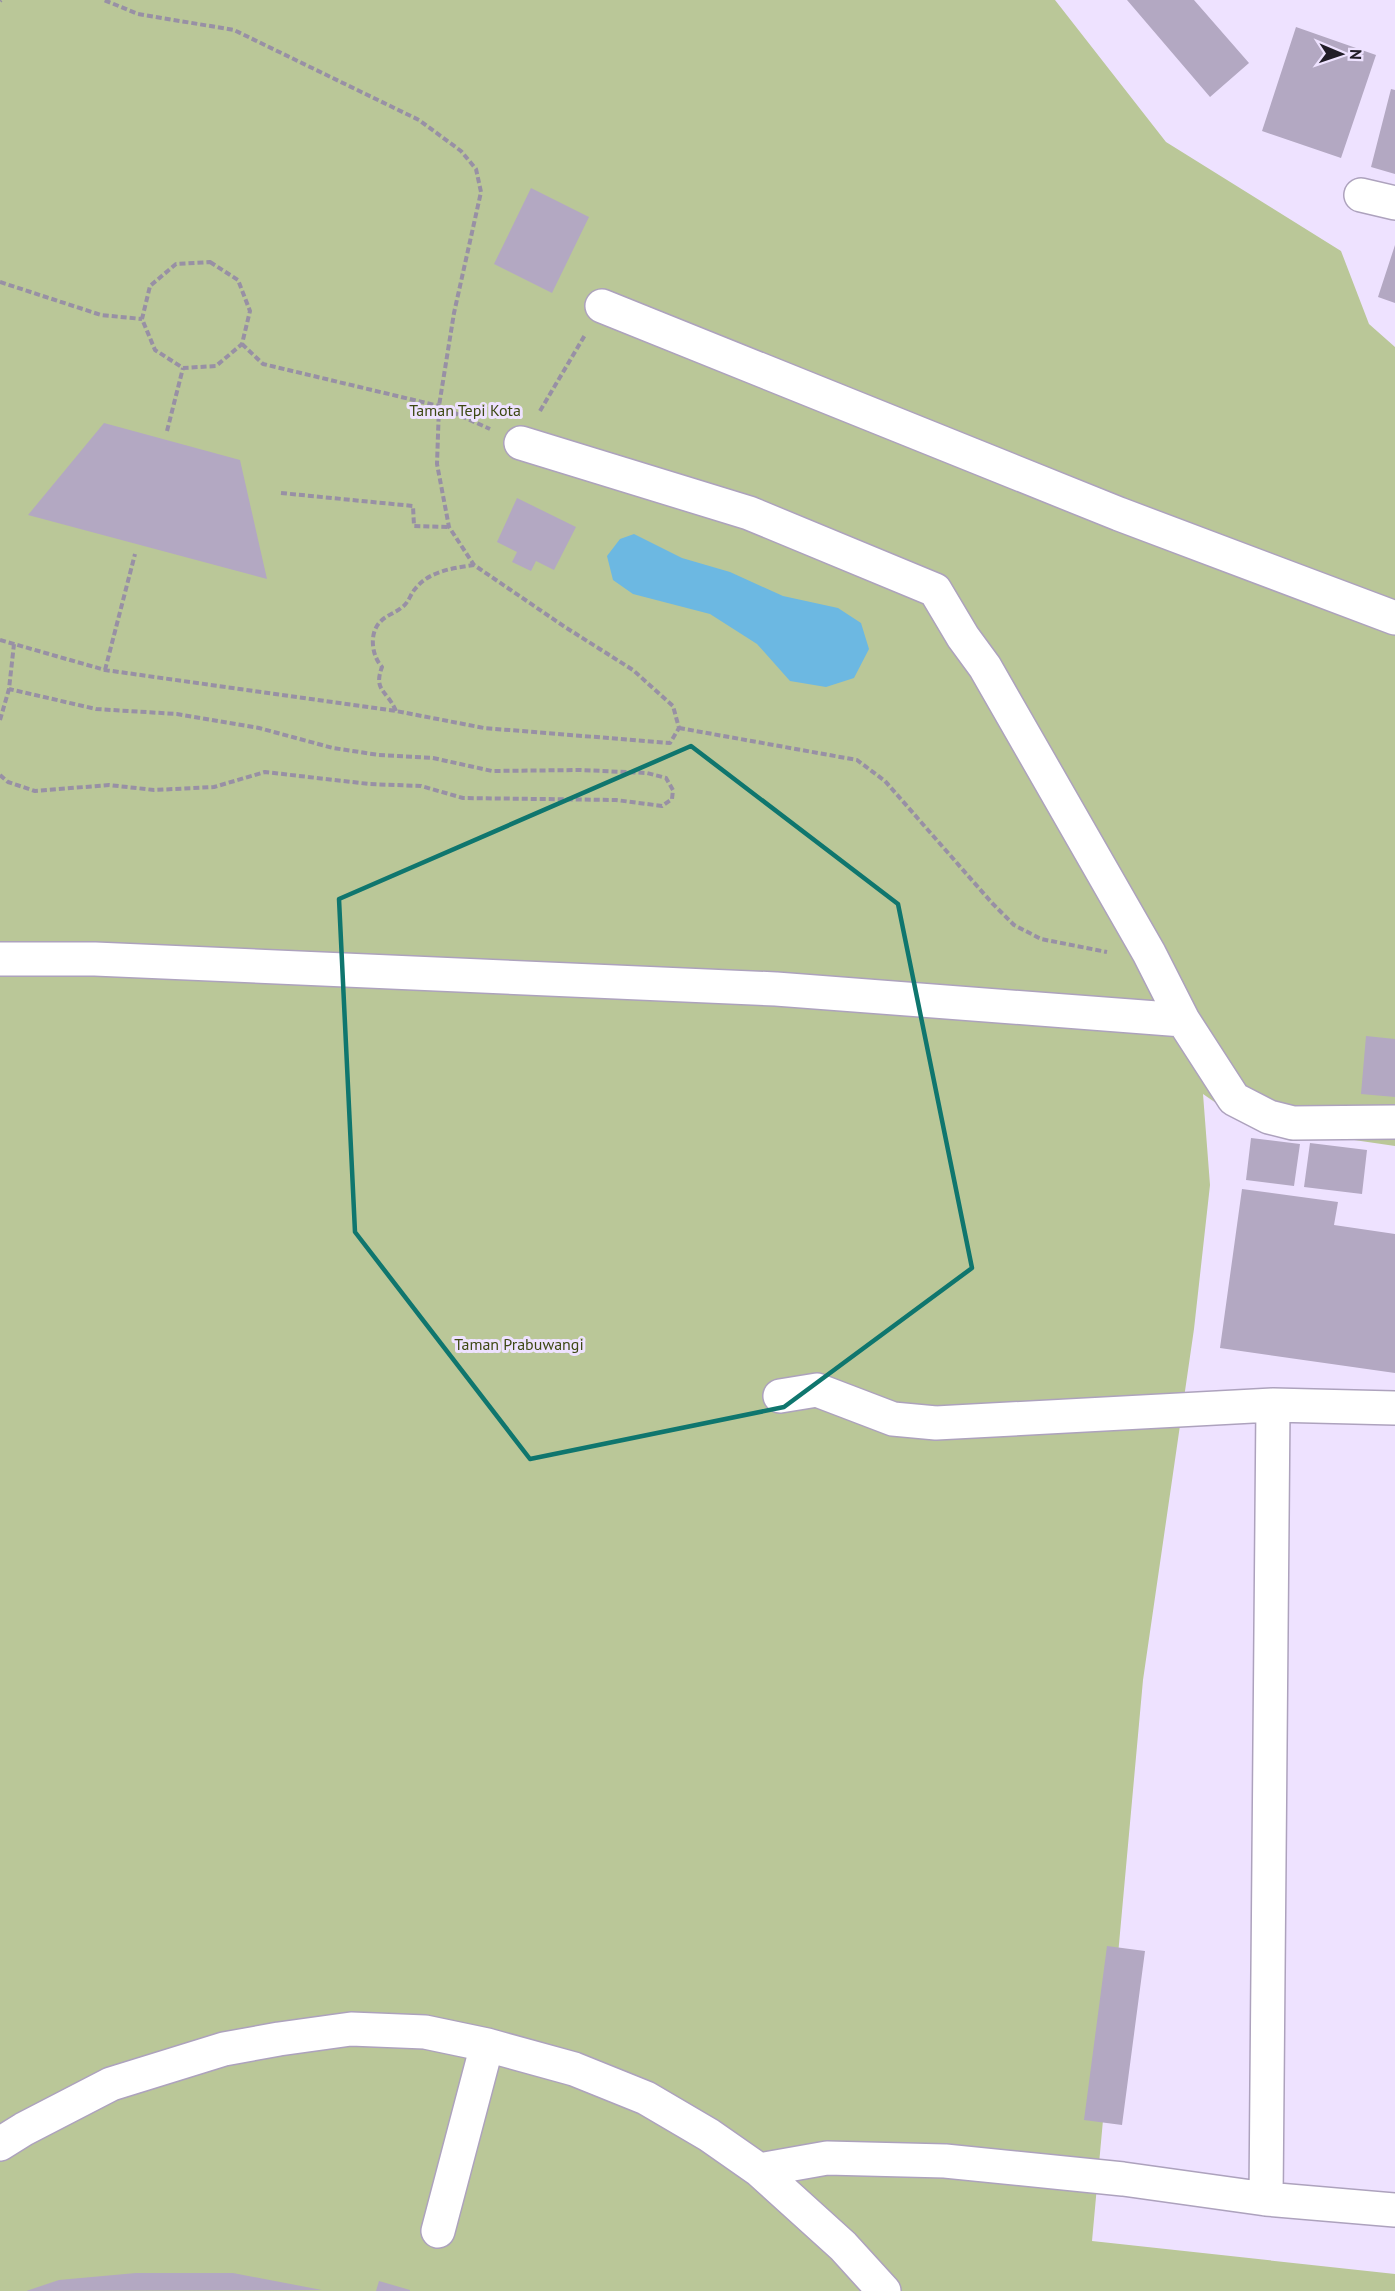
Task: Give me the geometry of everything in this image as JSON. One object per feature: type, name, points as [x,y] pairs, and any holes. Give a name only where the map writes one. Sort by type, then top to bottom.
[{"type":"lane","points":[[1362,195],[1395,203]]},
{"type":"lane","points":[[602,306],[1119,514],[1395,618]]},
{"type":"lane","points":[[521,443],[749,513],[935,590],[963,637],[985,667],[1149,953],[1183,1020],[1234,1099],[1269,1117],[1293,1123],[1395,1122]]},
{"type":"lane","points":[[0,959],[95,959],[776,989],[1183,1020]]},
{"type":"lane","points":[[780,1396],[817,1390],[893,1419],[936,1423],[1273,1405],[1395,1408]]},
{"type":"lane","points":[[1266,2199],[1273,1405]]},
{"type":"lane","points":[[0,2144],[24,2129],[111,2085],[224,2049],[279,2038],[351,2029],[425,2032],[487,2044],[574,2069],[646,2098],[709,2135],[759,2170],[843,2246],[884,2291]]},
{"type":"lane","points":[[438,2231],[487,2044]]},
{"type":"lane","points":[[759,2170],[827,2158],[945,2161],[1123,2179],[1266,2199],[1395,2210]]},
{"type":"path","points":[[0,640],[105,670],[396,711],[484,728],[670,743],[679,728],[673,706],[633,670],[474,565],[449,527],[437,464],[439,406],[454,313],[481,192],[476,169],[461,151],[419,120],[234,30],[138,14],[104,0]]},
{"type":"path","points":[[210,262],[238,280],[250,311],[242,344],[216,366],[183,368],[155,350],[142,319],[150,286],[176,264],[210,262]]},
{"type":"path","points":[[0,282],[101,315],[142,319]]},
{"type":"path","points":[[242,344],[263,364],[439,406],[521,443],[602,306]]},
{"type":"path","points":[[167,431],[183,368]]},
{"type":"path","points":[[281,493],[413,506],[414,526],[449,527]]},
{"type":"path","points":[[105,670],[135,554]]},
{"type":"path","points":[[396,711],[391,699],[380,688],[377,680],[382,667],[376,661],[372,646],[375,628],[382,620],[404,607],[416,588],[431,576],[449,568],[474,565]]},
{"type":"path","points":[[0,720],[9,689],[14,644]]},
{"type":"path","points":[[0,775],[8,782],[36,791],[109,785],[154,790],[214,787],[265,772],[369,784],[421,786],[463,798],[616,800],[662,806],[672,799],[673,790],[666,778],[646,773],[581,770],[492,771],[433,758],[378,755],[333,748],[260,728],[177,714],[96,709],[9,689]]},
{"type":"path","points":[[679,728],[857,760],[885,781],[984,895],[1014,925],[1041,939],[1074,947],[1118,954],[1149,953]]},
{"type":"highlighted area","points":[[691,746],[898,904],[972,1268],[784,1407],[530,1459],[355,1232],[339,899]]},
{"type":"green space","points":[[0,0],[1055,0],[1166,142],[1341,251],[1369,324],[1395,347],[1395,1146],[1242,1121],[1203,1094],[1210,1185],[1194,1329],[1143,1680],[1092,2241],[1395,2274],[1395,2291],[0,2291]]},
{"type":"water","points":[[634,534],[682,558],[730,572],[783,596],[838,608],[861,623],[869,649],[854,678],[826,687],[790,681],[757,644],[710,614],[633,594],[613,580],[607,556],[620,539]]},
{"type":"building","points":[[1127,0],[1194,0],[1249,63],[1210,97]]},
{"type":"building","points":[[1296,27],[1376,55],[1341,158],[1262,131]]},
{"type":"building","points":[[1391,89],[1395,90],[1395,174],[1371,167]]},
{"type":"building","points":[[531,188],[589,217],[552,293],[494,264]]},
{"type":"building","points":[[1395,245],[1395,303],[1378,297]]},
{"type":"building","points":[[104,423],[240,460],[267,579],[28,515]]},
{"type":"building","points":[[517,498],[576,527],[554,570],[536,561],[531,571],[512,562],[517,552],[497,542]]},
{"type":"building","points":[[1366,1036],[1395,1039],[1395,1097],[1361,1094]]},
{"type":"building","points":[[1251,1138],[1300,1144],[1294,1186],[1246,1180]]},
{"type":"building","points":[[1310,1143],[1367,1150],[1362,1194],[1304,1187]]},
{"type":"building","points":[[1242,1189],[1338,1202],[1334,1225],[1395,1234],[1395,1373],[1220,1348]]},
{"type":"building","points":[[1107,1946],[1145,1951],[1122,2125],[1084,2120]]},
{"type":"building","points":[[136,2273],[233,2273],[322,2290],[26,2291],[59,2280]]},
{"type":"building","points":[[379,2281],[410,2290],[410,2291],[376,2291]]},
{"type":"park label","name":"Taman Tepi Kota","points":[[465,410]]},
{"type":"park label","name":"Taman Prabuwangi","points":[[519,1344]]}]
